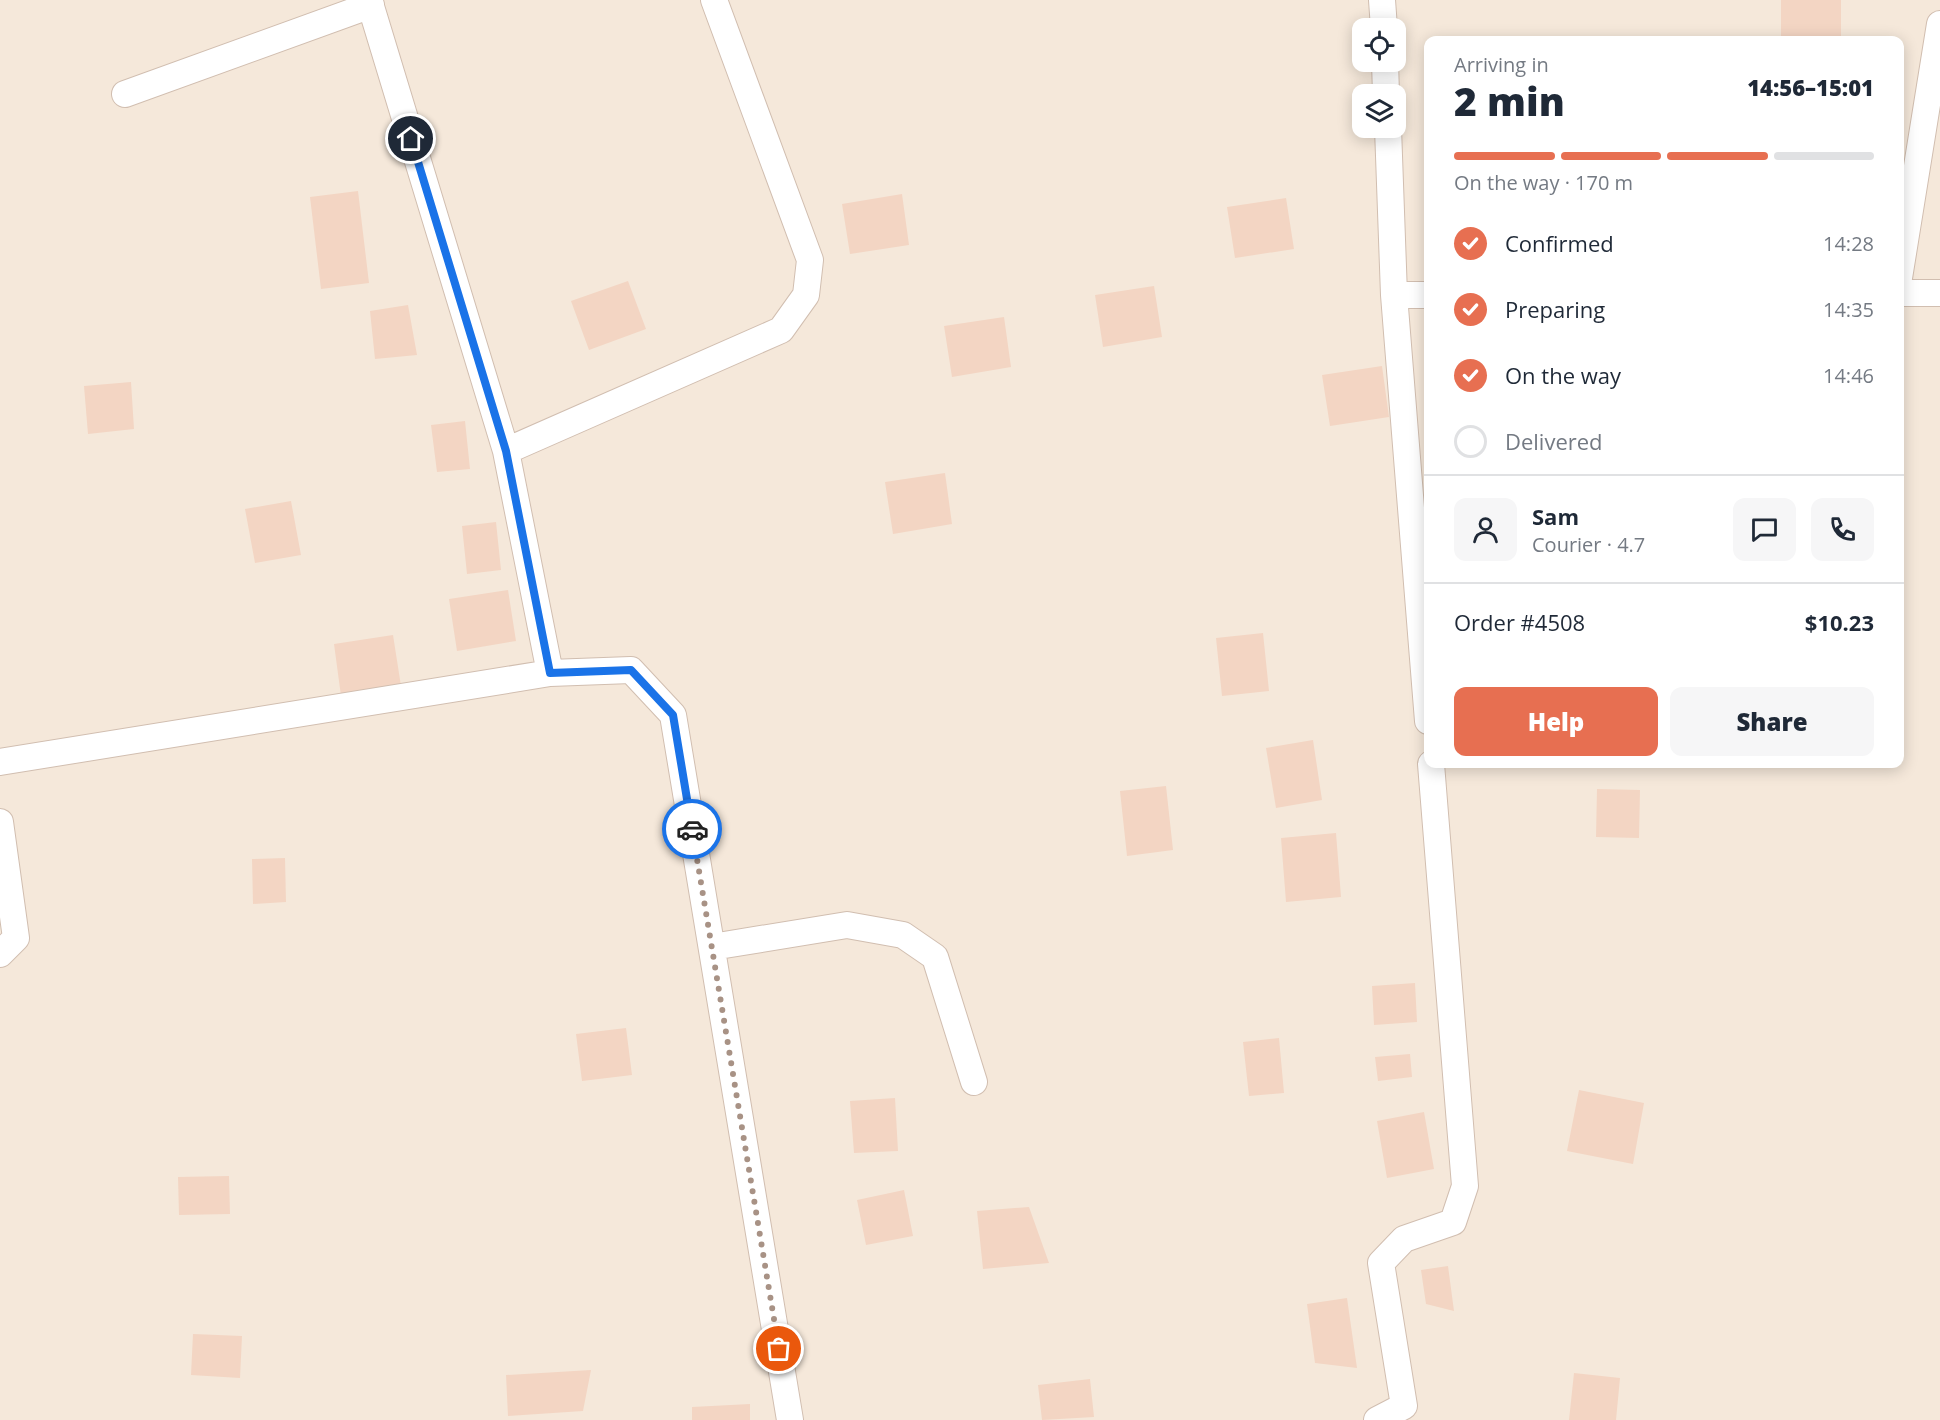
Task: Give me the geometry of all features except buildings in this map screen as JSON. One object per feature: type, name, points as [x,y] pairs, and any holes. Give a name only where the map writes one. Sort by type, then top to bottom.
[{"type":"street","points":[[506,451],[781,330],[806,295],[810,260],[714,0]]},
{"type":"street","points":[[1382,0],[1383,18]]},
{"type":"street","points":[[125,94],[370,3],[506,451],[550,673]]},
{"type":"street","points":[[1904,247],[1940,24]]},
{"type":"street","points":[[1388,138],[1394,295],[1424,671]]},
{"type":"street","points":[[1904,293],[1940,293]]},
{"type":"street","points":[[1394,295],[1424,295]]},
{"type":"street","points":[[0,762],[550,673],[631,670],[673,715],[790,1420]]},
{"type":"street","points":[[1377,1420],[1404,1406],[1381,1263],[1404,1239],[1454,1222],[1465,1186],[1431,768]]},
{"type":"street","points":[[0,822],[16,938],[0,954]]},
{"type":"street","points":[[712,947],[847,926],[903,935],[935,957],[975,1082]]},
{"type":"shaded area","points":[[0,0],[1940,0],[1940,1420],[0,1420]]},
{"type":"way so far","points":[[692,829],[779,1349]]},
{"type":"route","points":[[411,139],[506,451],[550,673],[631,670],[673,715],[692,829]]}]
